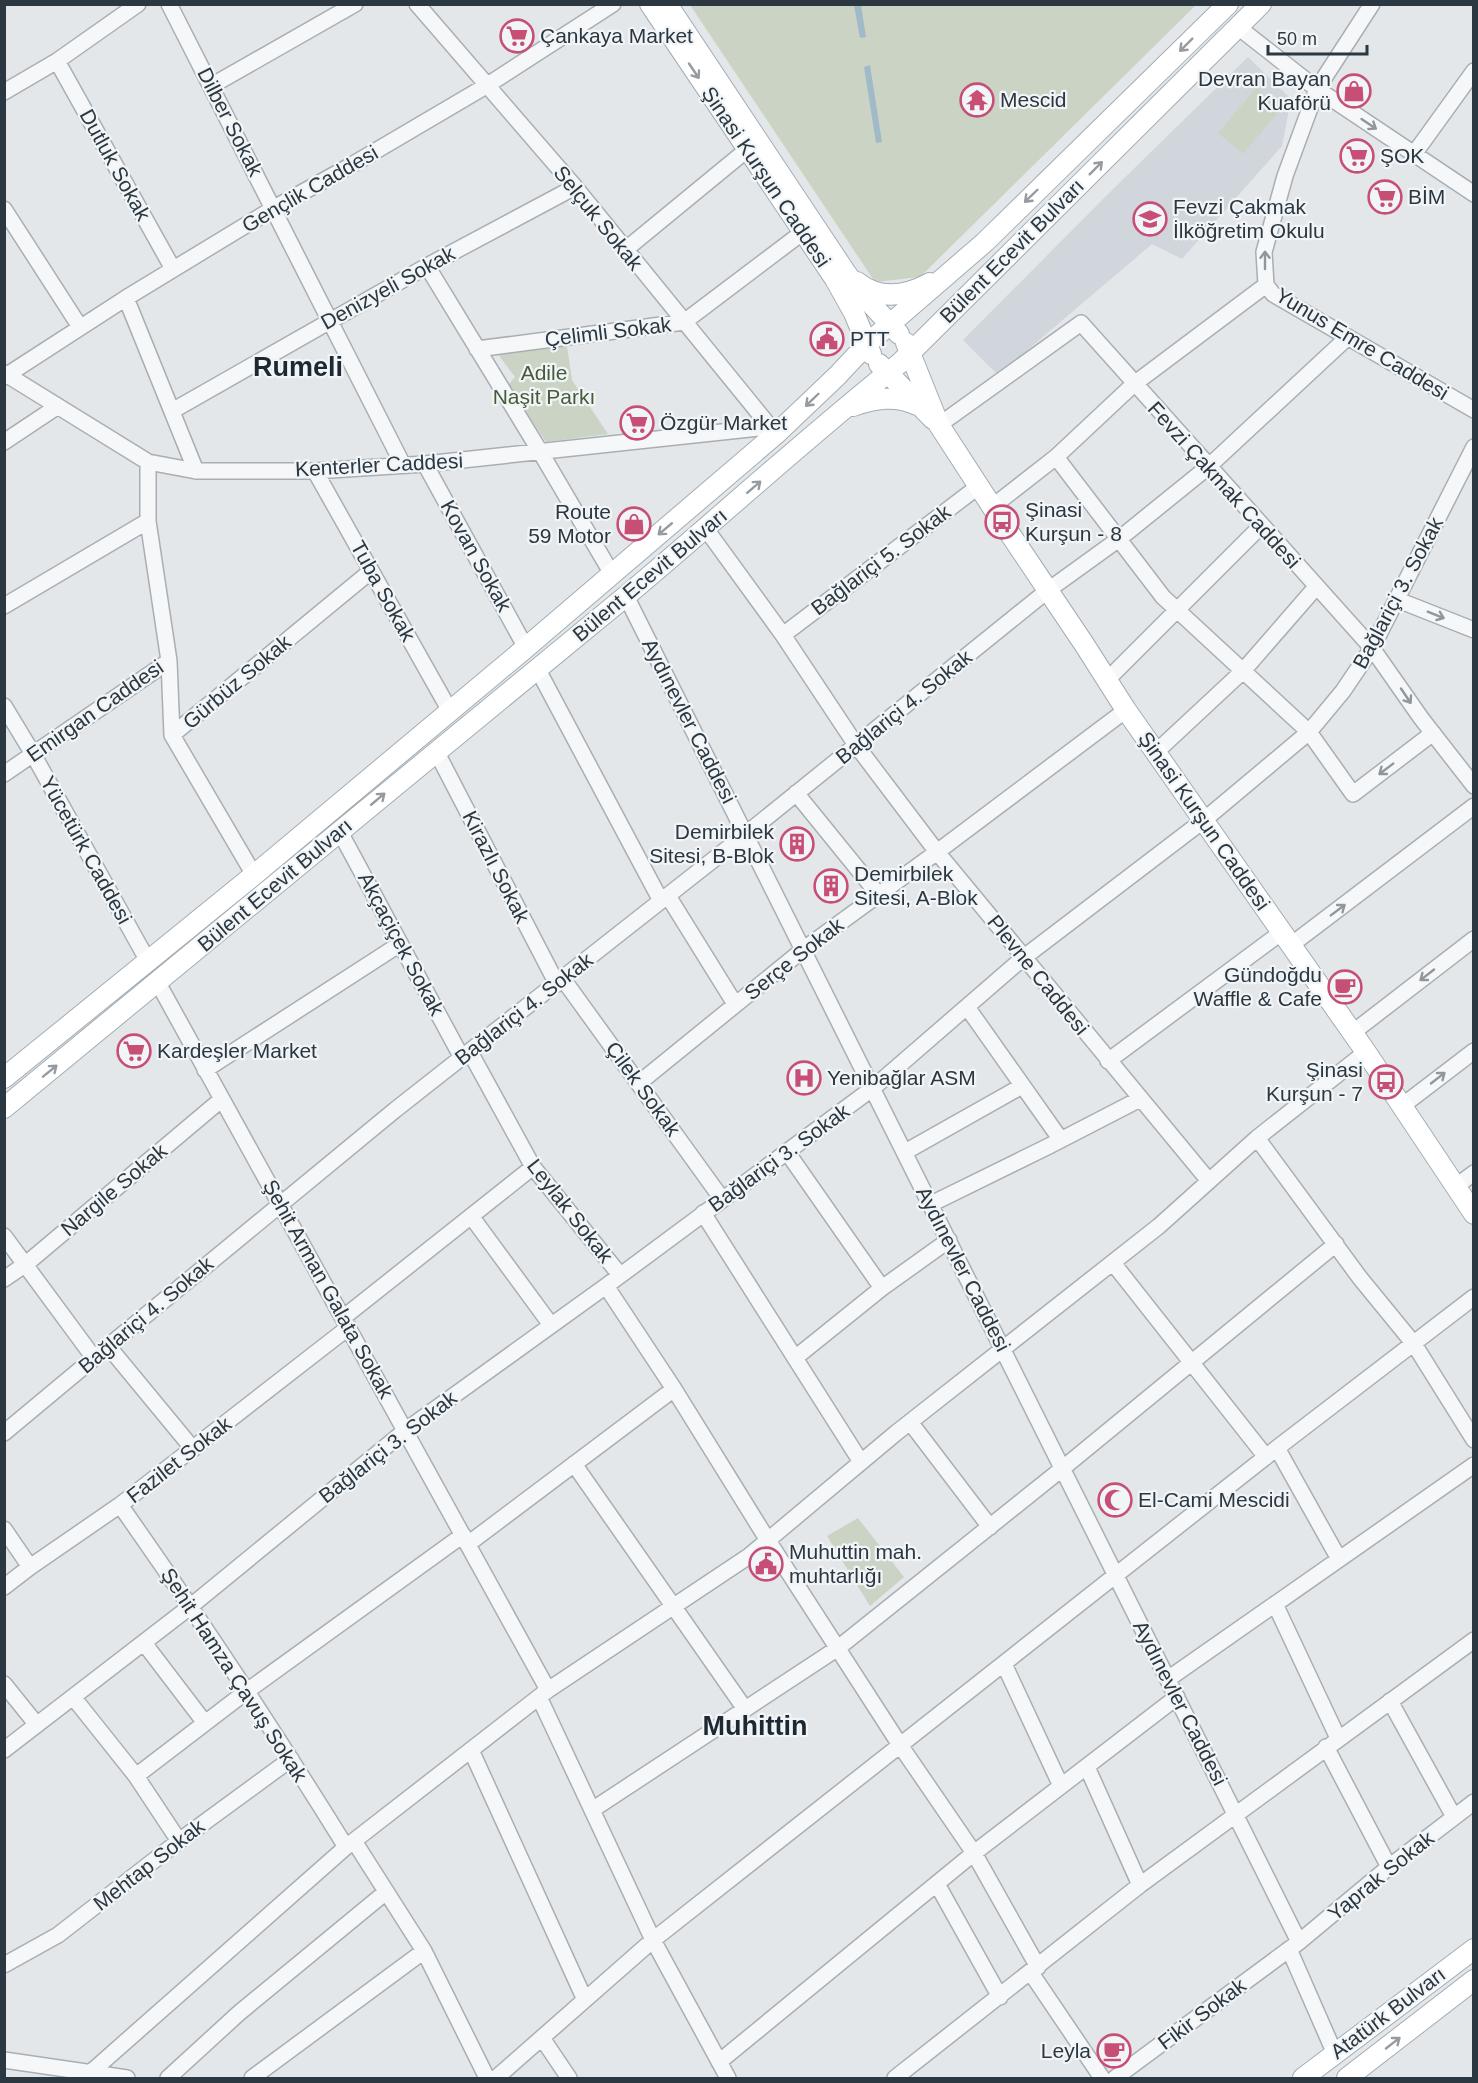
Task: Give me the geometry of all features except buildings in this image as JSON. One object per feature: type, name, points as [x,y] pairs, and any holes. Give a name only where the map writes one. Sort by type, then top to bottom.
[{"type":"main road","name":"Şinasi Kurşun Caddesi","points":[[650,4],[753,145]]},
{"type":"main road","name":"Şinasi Kurşun Caddesi","points":[[667,4],[753,145],[840,276],[854,313],[889,349],[926,406]]},
{"type":"main road","name":"Bülent Ecevit Bulvarı","points":[[4,1108],[626,596],[840,412],[956,268],[1228,4]]},
{"type":"main road","name":"Bülent Ecevit Bulvarı","points":[[4,1078],[149,963],[526,648],[776,434],[837,376],[945,317],[1261,4]]},
{"type":"main road","points":[[840,276],[884,296],[911,292],[956,268]]},
{"type":"main road","name":"Şinasi Kurşun Caddesi","points":[[840,276],[860,292],[889,349],[1126,710],[1366,1052],[1473,1214]]},
{"type":"main road","points":[[837,376],[850,355],[853,332],[840,276]]},
{"type":"main road","points":[[840,412],[880,398],[901,399],[926,406],[928,352],[945,317]]},
{"type":"main road","name":"Atatürk Bulvarı","points":[[1304,2079],[1473,1948]]},
{"type":"main road","name":"Atatürk Bulvarı","points":[[1347,2079],[1473,1980]]},
{"type":"street","points":[[4,92],[57,62],[138,4]]},
{"type":"street","name":"Dilber Sokak","points":[[169,4],[403,465]]},
{"type":"street","points":[[211,86],[355,4]]},
{"type":"street","name":"Selçuk Sokak","points":[[417,4],[575,187],[776,434]]},
{"type":"street","name":"Gençlik Caddesi","points":[[6,375],[126,298],[274,208],[368,156],[486,86],[613,4]]},
{"type":"street","name":"Yunus Emre Caddesi","points":[[1372,4],[1317,89],[1285,176],[1264,252],[1266,285],[1273,294],[1473,410]]},
{"type":"street","points":[[1238,27],[1317,89],[1473,194]]},
{"type":"street","name":"Dutluk Sokak","points":[[57,62],[173,269]]},
{"type":"street","points":[[1414,154],[1473,71]]},
{"type":"street","points":[[625,250],[753,145]]},
{"type":"street","name":"Denizyeli Sokak","points":[[172,411],[427,266],[575,187]]},
{"type":"street","points":[[4,208],[80,327]]},
{"type":"street","name":"Çelimli Sokak","points":[[477,349],[684,322],[808,229]]},
{"type":"street","points":[[427,266],[612,574]]},
{"type":"street","points":[[992,507],[1056,457],[1134,384],[1266,285]]},
{"type":"street","points":[[126,298],[196,471]]},
{"type":"street","name":"Fevzi Çakmak Caddesi","points":[[939,425],[1081,323],[1372,648],[1473,786]]},
{"type":"street","name":"Bağlariçi 4. Sokak","points":[[4,1433],[281,1204],[466,1055],[665,899],[1047,591],[1119,539],[1208,467],[1348,337]]},
{"type":"street","name":"Kenterler Caddesi","points":[[6,375],[148,462],[196,471],[315,471],[425,464],[759,428],[776,434]]},
{"type":"street","points":[[4,442],[58,406]]},
{"type":"street","name":"Bağlariçi 3. Sokak","points":[[4,1750],[191,1606],[405,1430],[606,1286],[873,1088],[1023,958],[1204,820],[1309,732],[1343,691],[1372,648],[1473,447]]},
{"type":"street","points":[[1056,457],[1163,597],[1309,732],[1353,794],[1433,733]]},
{"type":"street","name":"Emirgan Caddesi","points":[[4,774],[169,661],[148,521],[148,462]]},
{"type":"street","name":"Kovan Sokak","points":[[425,464],[526,648]]},
{"type":"street","name":"Tuba Sokak","points":[[315,471],[450,711]]},
{"type":"street","name":"Bağlariçi 5. Sokak","points":[[783,635],[979,486]]},
{"type":"street","points":[[4,606],[148,521]]},
{"type":"street","points":[[1107,680],[1261,526]]},
{"type":"street","name":"Plevne Caddesi","points":[[706,529],[783,635],[856,745],[937,852],[1209,1181]]},
{"type":"street","name":"Gürbüz Sokak","points":[[254,875],[172,735],[371,571]]},
{"type":"street","points":[[1156,752],[1243,671],[1316,587]]},
{"type":"street","name":"Aydınevler Caddesi","points":[[626,596],[1235,1814],[1294,1946],[1335,2054]]},
{"type":"street","points":[[1398,600],[1473,630]]},
{"type":"street","points":[[169,661],[172,735]]},
{"type":"street","points":[[537,669],[665,899],[735,1004]]},
{"type":"street","name":"Yücetürk Caddesi","points":[[4,706],[149,963]]},
{"type":"street","name":"Serçe Sokak","points":[[639,1083],[804,949],[1126,710]]},
{"type":"street","name":"Kirazlı Sokak","points":[[436,751],[560,981]]},
{"type":"street","points":[[796,793],[878,894]]},
{"type":"street","points":[[1108,1061],[1473,806]]},
{"type":"street","name":"Akçaçiçek Sokak","points":[[340,832],[400,944],[466,1055]]},
{"type":"street","points":[[1352,1033],[1473,939]]},
{"type":"street","points":[[205,1070],[400,944]]},
{"type":"street","name":"Çilek Sokak","points":[[560,981],[639,1083],[722,1199]]},
{"type":"street","name":"Şehit Arman Galata Sokak","points":[[158,983],[465,1540],[543,1694],[592,1810],[653,1940],[728,2079]]},
{"type":"street","points":[[967,1007],[1061,1140]]},
{"type":"street","points":[[1402,1106],[1473,1051]]},
{"type":"street","points":[[90,2073],[350,1844],[543,1694],[749,1556],[910,1422],[1159,1226],[1257,1138],[1366,1052]]},
{"type":"street","name":"Leylak Sokak","points":[[466,1055],[533,1167],[620,1275]]},
{"type":"street","points":[[905,1152],[1023,1086]]},
{"type":"street","name":"Nargile Sokak","points":[[4,1279],[26,1264],[222,1099]]},
{"type":"street","points":[[931,1204],[1140,1099]]},
{"type":"street","points":[[1257,1138],[1414,1344],[1473,1440]]},
{"type":"street","points":[[787,1152],[882,1288]]},
{"type":"street","name":"Fazilet Sokak","points":[[4,1587],[120,1505],[193,1449],[471,1216],[533,1167]]},
{"type":"street","points":[[1455,1187],[1473,1173]]},
{"type":"street","points":[[703,1213],[861,1462]]},
{"type":"street","points":[[471,1216],[551,1325]]},
{"type":"street","points":[[4,1236],[94,1358]]},
{"type":"street","points":[[795,1358],[882,1288],[949,1239]]},
{"type":"street","points":[[592,1810],[838,1648],[1063,1468],[1336,1244]]},
{"type":"street","points":[[1113,1263],[1192,1363],[1271,1452],[1339,1559]]},
{"type":"street","points":[[606,1286],[900,1745],[974,1853],[1034,1970],[1102,2079]]},
{"type":"street","points":[[496,2079],[653,1940],[1117,1576],[1271,1452],[1473,1297]]},
{"type":"street","points":[[108,1346],[193,1449]]},
{"type":"street","points":[[136,1776],[247,1691],[574,1464],[674,1389]]},
{"type":"street","points":[[910,1422],[990,1527]]},
{"type":"street","points":[[574,1464],[745,1709]]},
{"type":"street","points":[[1168,1679],[1473,1465]]},
{"type":"street","name":"Şehit Hamza Çavuş Sokak","points":[[120,1505],[191,1606],[291,1759],[386,1892],[424,1951],[487,2079]]},
{"type":"street","points":[[4,1529],[30,1567]]},
{"type":"street","points":[[1275,1605],[1332,1743],[1389,1867]]},
{"type":"street","points":[[895,2079],[1140,1886],[1473,1640]]},
{"type":"street","points":[[144,1643],[204,1723]]},
{"type":"street","points":[[1004,1664],[1062,1786]]},
{"type":"street","points":[[4,1684],[37,1725]]},
{"type":"street","points":[[73,1697],[136,1776],[179,1841]]},
{"type":"street","points":[[719,2062],[974,1853],[1177,1697]]},
{"type":"street","points":[[1390,1701],[1454,1817]]},
{"type":"street","points":[[471,1750],[585,2000]]},
{"type":"street","name":"Mehtap Sokak","points":[[4,1965],[58,1935],[179,1841],[291,1759]]},
{"type":"street","points":[[1087,1767],[1140,1886]]},
{"type":"street","name":"Yaprak Sokak","points":[[1294,1946],[1389,1867],[1473,1802]]},
{"type":"street","points":[[937,1884],[1000,1997]]},
{"type":"street","points":[[168,2079],[239,2013],[386,1892]]},
{"type":"street","name":"Fikir Sokak","points":[[1116,2079],[1294,1946]]},
{"type":"street","points":[[252,2079],[424,1951]]},
{"type":"street","points":[[542,2038],[569,2079]]},
{"type":"street","points":[[4,2060],[127,2079]]},
{"type":"shaded area","name":"Fevzi Çakmak İlköğretim Okulu","points":[[1248,57],[1291,99],[1282,146],[1182,259],[1152,244],[998,375],[963,340]]},
{"type":"green space","points":[[690,5],[1196,5],[920,277],[875,282]]},
{"type":"green space","points":[[1256,88],[1281,109],[1243,154],[1218,133]]},
{"type":"green space","name":"Adile Naşit Parkı","points":[[567,346],[572,380],[608,434],[546,442],[508,385],[515,377],[497,353]]},
{"type":"green space","points":[[858,1518],[904,1577],[870,1606],[827,1536]]},
{"type":"water","points":[[854,5],[861,5],[866,37],[860,38]]},
{"type":"water","points":[[870,65],[882,142],[876,143],[864,67]]},
{"type":"place","name":"Çankaya Market","points":[[517,36]]},
{"type":"place","name":"Devran Bayan Kuaförü","points":[[1354,91]]},
{"type":"place","name":"Mescid","points":[[977,100]]},
{"type":"place","name":"ŞOK","points":[[1357,156]]},
{"type":"place","name":"BİM","points":[[1385,197]]},
{"type":"place","name":"Fevzi Çakmak İlköğretim Okulu","points":[[1150,219]]},
{"type":"place","name":"PTT","points":[[827,339]]},
{"type":"place","name":"Özgür Market","points":[[637,423]]},
{"type":"place","name":"Şinasi Kurşun - 8","points":[[1002,522]]},
{"type":"place","name":"Route 59 Motor","points":[[634,524]]},
{"type":"place","name":"Demirbilek Sitesi, B-Blok","points":[[797,844]]},
{"type":"place","name":"Demirbilek Sitesi, A-Blok","points":[[831,886]]},
{"type":"place","name":"Gündoğdu Waffle & Cafe","points":[[1345,987]]},
{"type":"place","name":"Kardeşler Market","points":[[134,1051]]},
{"type":"place","name":"Yenibağlar ASM","points":[[804,1078]]},
{"type":"place","name":"Şinasi Kurşun - 7","points":[[1386,1082]]},
{"type":"place","name":"El-Cami Mescidi","points":[[1115,1500]]},
{"type":"place","name":"Muhuttin mah. muhtarlığı","points":[[766,1564]]},
{"type":"place","name":"Leyla","points":[[1114,2051]]},
{"type":"district","name":"Rumeli","points":[[298,367]]},
{"type":"district","name":"Muhittin","points":[[755,1726]]}]
